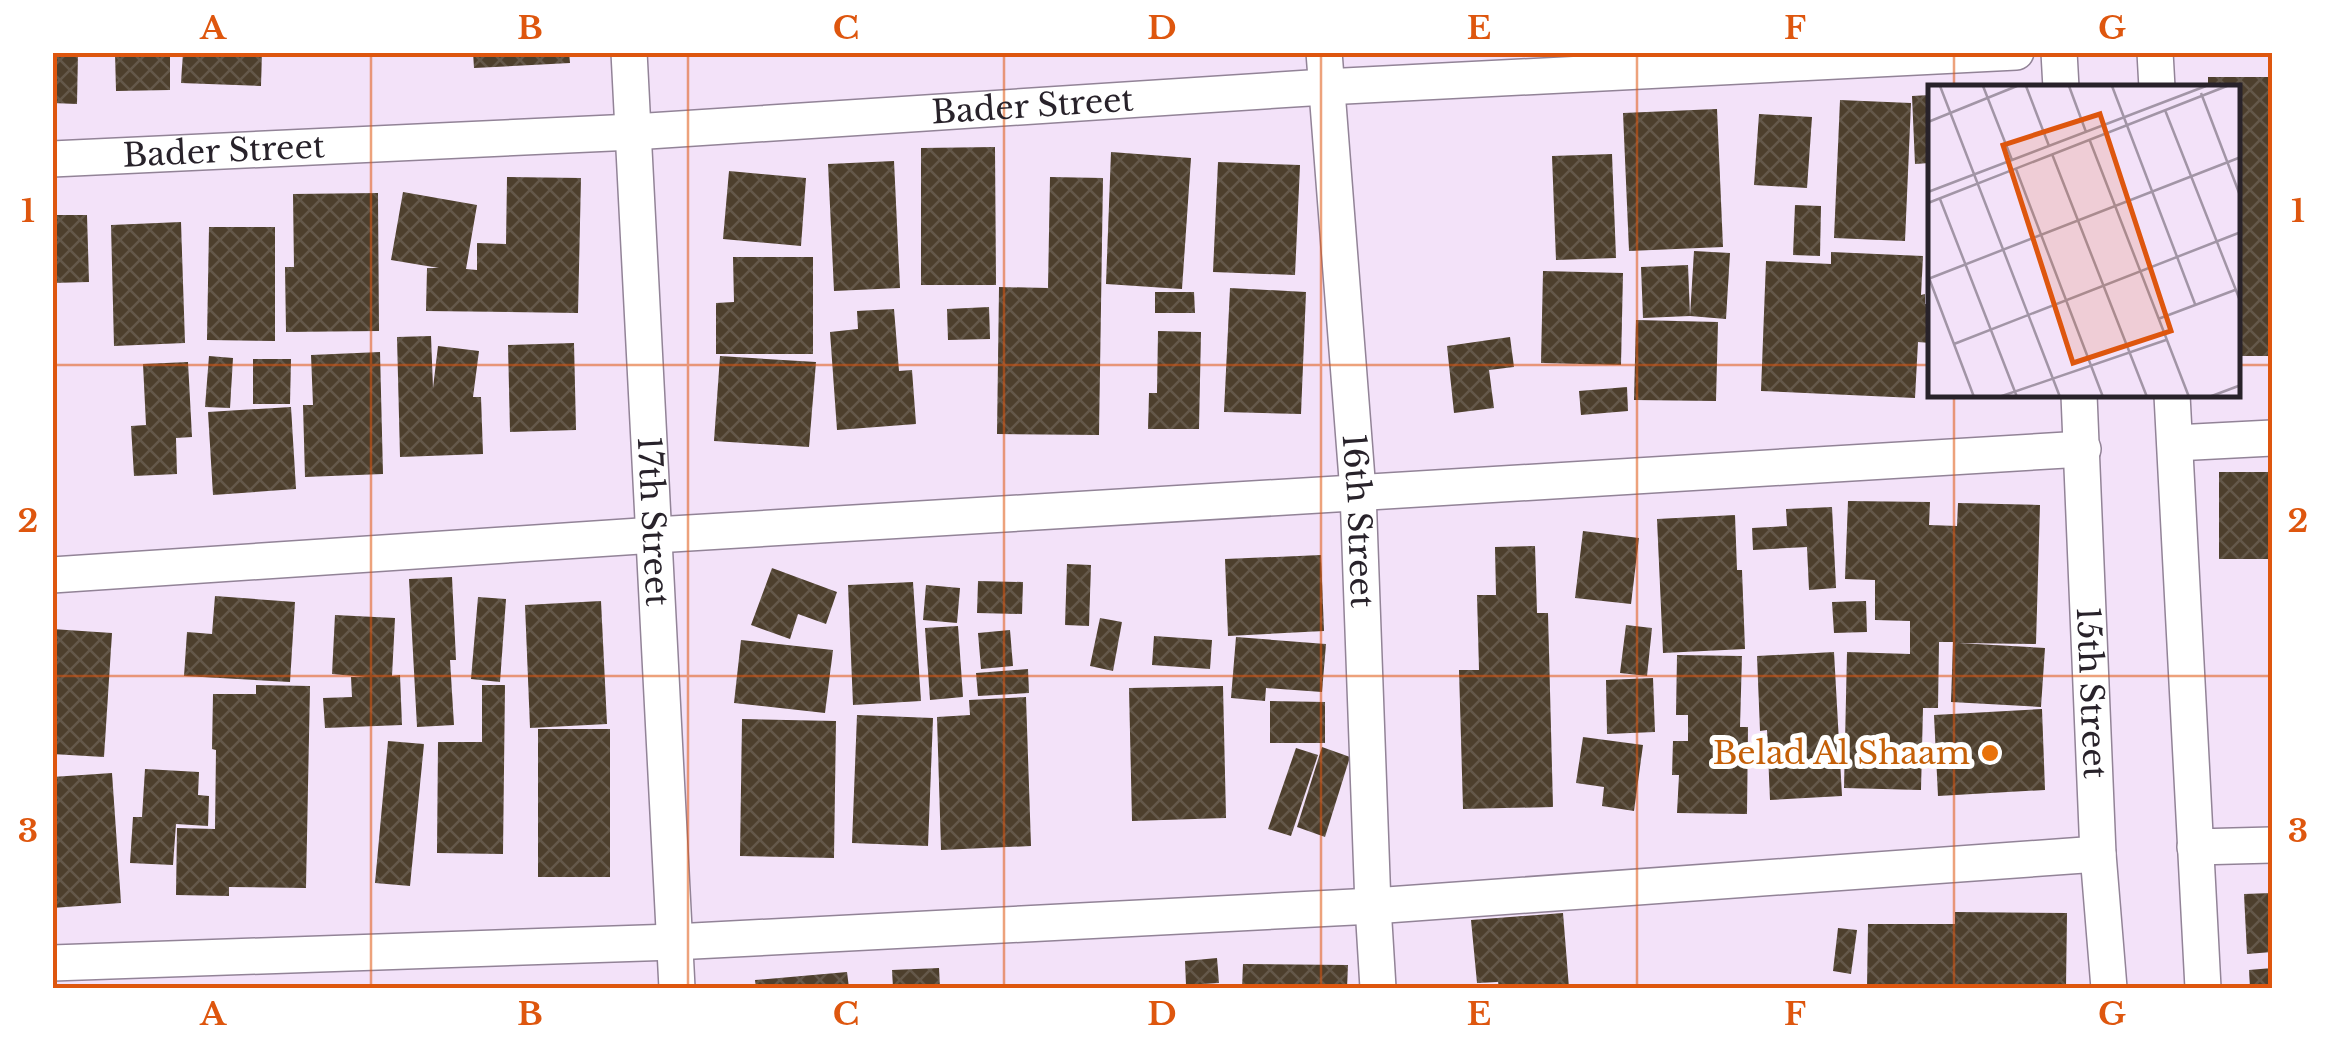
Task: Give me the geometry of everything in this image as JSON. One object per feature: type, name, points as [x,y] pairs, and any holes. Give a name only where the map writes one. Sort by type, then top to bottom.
[{"type":"street","name":"17th Street","points":[[629,52],[677,988]]},
{"type":"street","name":"Bader Street","points":[[52,159],[633,132],[1325,70],[2016,52]]},
{"type":"street","points":[[2059,52],[2061,85]]},
{"type":"street","points":[[2155,52],[2156,85]]},
{"type":"street","name":"16th Street","points":[[1325,70],[1358,492],[1378,988]]},
{"type":"street","name":"15th Street","points":[[2080,398],[2098,854],[2108,988]]},
{"type":"street","points":[[2172,398],[2203,988]]},
{"type":"street","points":[[2175,443],[2272,438]]},
{"type":"street","points":[[52,574],[2083,448]]},
{"type":"street","points":[[2196,848],[2272,844]]},
{"type":"street","points":[[52,963],[157,974],[674,942],[1373,906],[2098,854]]},
{"type":"building","points":[[52,52],[78,52],[77,104],[52,103]]},
{"type":"building","points":[[115,52],[170,52],[170,90],[116,91]]},
{"type":"building","points":[[183,52],[262,52],[261,86],[181,83]]},
{"type":"building","points":[[473,52],[569,52],[570,63],[474,68]]},
{"type":"building","points":[[2208,77],[2272,77],[2272,356],[2240,356],[2240,85],[2208,85]]},
{"type":"building","points":[[1928,95],[1928,163],[1915,164],[1912,96]]},
{"type":"building","points":[[1840,100],[1911,103],[1905,241],[1834,238]]},
{"type":"building","points":[[1717,109],[1723,247],[1629,251],[1623,113]]},
{"type":"building","points":[[1759,114],[1812,117],[1807,188],[1754,185]]},
{"type":"building","points":[[995,147],[996,285],[921,285],[921,148]]},
{"type":"building","points":[[1111,152],[1191,158],[1182,289],[1106,284]]},
{"type":"building","points":[[1612,154],[1616,258],[1556,260],[1552,156]]},
{"type":"building","points":[[894,161],[900,288],[834,291],[828,164]]},
{"type":"building","points":[[1218,162],[1300,165],[1295,275],[1213,272]]},
{"type":"building","points":[[729,171],[806,178],[801,246],[723,239]]},
{"type":"building","points":[[507,177],[581,178],[578,313],[426,311],[427,268],[439,268],[391,260],[403,192],[477,205],[466,269],[477,270],[477,243],[506,244]]},
{"type":"building","points":[[1050,177],[1103,178],[1099,435],[997,434],[999,287],[1048,288]]},
{"type":"building","points":[[378,193],[379,331],[286,332],[285,267],[294,267],[293,194]]},
{"type":"building","points":[[1795,205],[1821,206],[1820,256],[1793,255]]},
{"type":"building","points":[[52,215],[87,215],[89,282],[52,283]]},
{"type":"building","points":[[181,222],[185,343],[114,346],[111,225]]},
{"type":"building","points":[[209,227],[275,227],[275,341],[207,340]]},
{"type":"building","points":[[1694,251],[1730,253],[1726,319],[1690,316]]},
{"type":"building","points":[[1831,252],[1923,256],[1921,295],[1925,294],[1928,304],[1928,343],[1918,342],[1915,398],[1761,391],[1766,261],[1831,264]]},
{"type":"building","points":[[733,257],[813,257],[813,354],[716,354],[716,303],[734,302]]},
{"type":"building","points":[[1688,265],[1690,316],[1643,318],[1641,267]]},
{"type":"building","points":[[1543,271],[1623,273],[1621,365],[1541,363]]},
{"type":"building","points":[[1230,288],[1306,292],[1301,414],[1224,412]]},
{"type":"building","points":[[1155,292],[1194,292],[1195,313],[1155,313]]},
{"type":"building","points":[[989,307],[990,339],[948,340],[947,309]]},
{"type":"building","points":[[894,309],[899,371],[912,370],[916,424],[837,430],[830,332],[858,329],[857,311]]},
{"type":"building","points":[[1636,320],[1718,322],[1716,401],[1634,400]]},
{"type":"building","points":[[1158,331],[1201,332],[1199,429],[1148,429],[1149,393],[1157,393]]},
{"type":"building","points":[[431,336],[433,388],[438,346],[479,351],[473,397],[481,397],[483,454],[400,457],[397,337]]},
{"type":"building","points":[[1510,337],[1514,367],[1489,370],[1494,408],[1454,413],[1447,346]]},
{"type":"building","points":[[574,343],[576,430],[510,432],[508,345]]},
{"type":"building","points":[[380,352],[383,474],[305,477],[303,405],[313,405],[311,355]]},
{"type":"building","points":[[209,356],[233,358],[230,408],[205,407]]},
{"type":"building","points":[[720,356],[816,362],[809,447],[714,441]]},
{"type":"building","points":[[253,359],[291,359],[290,404],[253,404]]},
{"type":"building","points":[[188,362],[192,437],[176,438],[177,474],[134,476],[131,426],[146,425],[143,364]]},
{"type":"building","points":[[1627,387],[1628,411],[1581,415],[1579,391]]},
{"type":"building","points":[[291,407],[296,489],[213,495],[208,412]]},
{"type":"building","points":[[2219,472],[2272,472],[2272,559],[2219,559]]},
{"type":"building","points":[[1848,501],[1930,502],[1929,525],[1957,526],[1958,503],[2040,505],[2036,644],[1958,643],[2045,648],[2041,707],[1951,702],[1953,642],[1939,642],[1938,708],[1923,708],[1921,790],[1844,788],[1847,652],[1910,654],[1910,621],[1875,620],[1875,580],[1845,579]]},
{"type":"building","points":[[1832,507],[1836,588],[1809,590],[1807,547],[1753,550],[1752,528],[1787,526],[1786,509]]},
{"type":"building","points":[[1735,515],[1745,649],[1663,653],[1657,519]]},
{"type":"building","points":[[1583,531],[1639,538],[1631,604],[1575,598]]},
{"type":"building","points":[[1535,546],[1537,613],[1548,613],[1553,807],[1463,809],[1459,670],[1479,670],[1477,595],[1496,595],[1495,547]]},
{"type":"building","points":[[1321,555],[1324,631],[1228,636],[1225,559]]},
{"type":"building","points":[[1067,564],[1091,565],[1089,626],[1065,625]]},
{"type":"building","points":[[772,568],[837,592],[826,624],[798,614],[790,639],[751,625]]},
{"type":"building","points":[[452,577],[456,660],[450,660],[454,725],[417,727],[409,579]]},
{"type":"building","points":[[978,581],[1023,582],[1022,614],[977,613]]},
{"type":"building","points":[[913,582],[921,701],[853,705],[848,585]]},
{"type":"building","points":[[926,585],[960,588],[957,623],[923,620]]},
{"type":"building","points":[[215,596],[295,602],[290,682],[184,676],[187,632],[212,634]]},
{"type":"building","points":[[478,597],[506,599],[500,682],[471,679]]},
{"type":"building","points":[[601,601],[607,724],[530,728],[525,605]]},
{"type":"building","points":[[1866,601],[1867,632],[1834,633],[1832,602]]},
{"type":"building","points":[[335,615],[395,618],[392,676],[400,675],[402,725],[325,728],[323,698],[352,697],[351,677],[365,677],[332,674]]},
{"type":"building","points":[[1100,618],[1122,622],[1113,671],[1090,666]]},
{"type":"building","points":[[1626,625],[1652,628],[1647,676],[1620,673]]},
{"type":"building","points":[[958,626],[963,697],[930,700],[925,628]]},
{"type":"building","points":[[52,629],[112,633],[104,757],[52,754]]},
{"type":"building","points":[[1010,630],[1013,666],[981,669],[978,633]]},
{"type":"building","points":[[1154,636],[1212,640],[1210,669],[1152,665]]},
{"type":"building","points":[[1236,637],[1326,644],[1322,692],[1266,688],[1265,701],[1231,698]]},
{"type":"building","points":[[741,640],[833,650],[825,713],[734,703]]},
{"type":"building","points":[[1834,652],[1842,796],[1770,800],[1767,730],[1760,731],[1757,656]]},
{"type":"building","points":[[1677,655],[1742,656],[1740,727],[1748,727],[1747,814],[1677,813],[1679,775],[1672,775],[1673,741],[1688,741],[1688,715],[1676,715]]},
{"type":"building","points":[[1028,669],[1029,693],[978,696],[976,673]]},
{"type":"building","points":[[1653,678],[1655,732],[1607,734],[1606,680]]},
{"type":"building","points":[[256,685],[310,686],[306,888],[229,887],[229,896],[176,895],[177,828],[215,829],[213,694],[256,694]]},
{"type":"building","points":[[482,685],[505,685],[503,854],[437,853],[438,742],[482,742]]},
{"type":"building","points":[[1223,686],[1226,818],[1132,821],[1129,688]]},
{"type":"building","points":[[1026,697],[1031,846],[941,850],[937,717],[970,715],[969,700]]},
{"type":"building","points":[[1270,701],[1325,702],[1325,743],[1270,743]]},
{"type":"building","name":"Belad Al Shaam","points":[[2042,709],[2045,790],[1938,796],[1934,715]]},
{"type":"building","points":[[857,715],[933,718],[928,846],[852,843]]},
{"type":"building","points":[[742,719],[836,721],[834,858],[740,856]]},
{"type":"building","points":[[538,729],[610,729],[610,877],[538,877]]},
{"type":"building","points":[[1583,737],[1643,745],[1634,811],[1602,806],[1604,787],[1576,783]]},
{"type":"building","points":[[388,741],[424,744],[410,886],[375,883]]},
{"type":"building","points":[[1322,747],[1350,757],[1325,837],[1297,827]]},
{"type":"building","points":[[1296,748],[1318,755],[1291,836],[1268,829]]},
{"type":"building","points":[[145,769],[199,772],[198,795],[209,796],[208,826],[176,824],[173,865],[130,863],[133,817],[142,817]]},
{"type":"building","points":[[112,773],[121,903],[52,908],[52,777]]},
{"type":"building","points":[[2272,893],[2272,952],[2247,954],[2244,894]]},
{"type":"building","points":[[1955,912],[2067,913],[2066,988],[1867,988],[1868,924],[1955,924]]},
{"type":"building","points":[[1563,913],[1569,988],[1499,988],[1498,982],[1477,983],[1471,920]]},
{"type":"building","points":[[1838,928],[1857,930],[1851,974],[1833,971]]},
{"type":"building","points":[[1217,958],[1219,983],[1186,985],[1185,961]]},
{"type":"building","points":[[1243,964],[1348,965],[1347,988],[1242,988]]},
{"type":"building","points":[[939,968],[940,988],[893,988],[892,970]]},
{"type":"building","points":[[2272,968],[2272,988],[2250,988],[2249,970]]},
{"type":"building","points":[[847,972],[849,988],[756,988],[755,980]]},
{"type":"place","name":"Belad Al Shaam","points":[[1990,753]]}]
